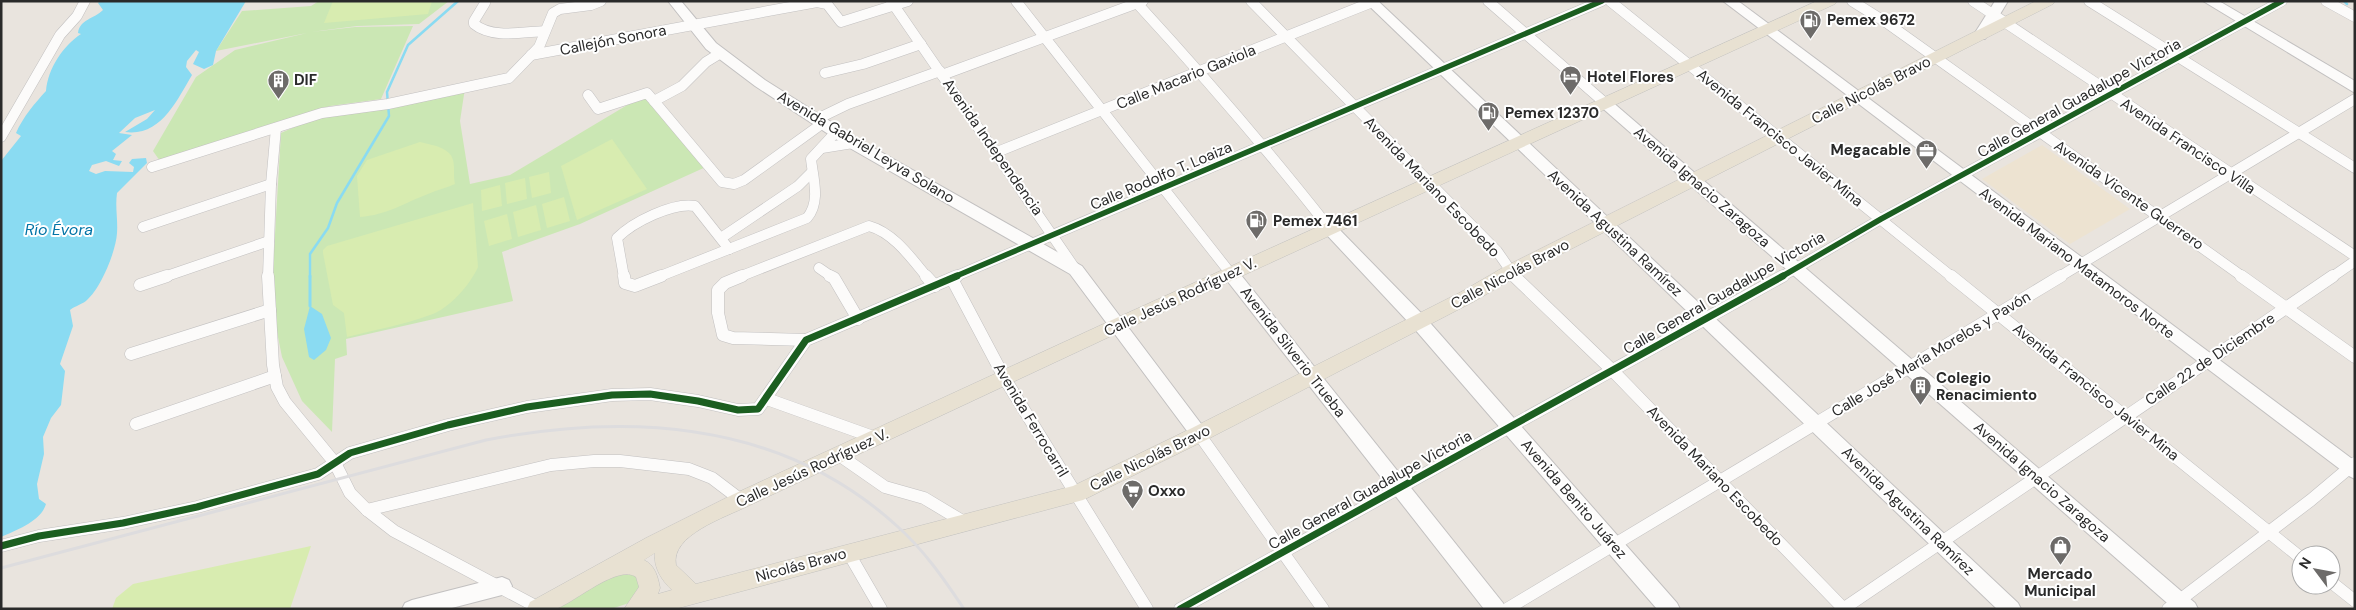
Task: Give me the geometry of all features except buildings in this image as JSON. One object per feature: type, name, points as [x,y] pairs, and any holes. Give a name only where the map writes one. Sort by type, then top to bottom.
[{"type":"main road","name":"Calle Jesús Rodríguez V.","points":[[538,608],[684,528],[741,500],[1118,325],[1830,1]]},
{"type":"main road","name":"Calle Nicolás Bravo","points":[[964,522],[1076,494],[1199,434],[1510,272],[1980,36],[1998,19],[2048,1]]},
{"type":"main road","name":"Nicolás Bravo","points":[[638,609],[964,522]]},
{"type":"main road","points":[[684,528],[669,544],[666,560],[670,576],[693,594]]},
{"type":"main road","points":[[612,567],[634,565],[645,570],[648,575],[650,588],[641,603],[634,609]]},
{"type":"street","points":[[1,137],[60,36],[85,1]]},
{"type":"street","points":[[152,167],[334,110],[388,104],[508,78],[539,47],[550,16],[556,11],[590,5],[601,1]]},
{"type":"street","name":"Avenida Gabriel Leyva Solano","points":[[674,1],[719,54],[760,83],[853,143],[1076,270]]},
{"type":"street","points":[[893,4],[908,1]]},
{"type":"street","name":"Avenida Silverio Trueba","points":[[1016,1],[1496,609]]},
{"type":"street","name":"Avenida Mariano Escobedo","points":[[1251,1],[1497,251],[1510,272],[1613,371],[1843,609]]},
{"type":"street","name":"Avenida Ignacio Zaragoza","points":[[1488,1],[2036,477],[2178,606]]},
{"type":"street","name":"Calle Rodolfo T. Loaiza","points":[[806,340],[1602,1]]},
{"type":"street","name":"Avenida Francisco Javier Mina","points":[[1610,1],[2291,550]]},
{"type":"street","name":"Avenida Mariano Matamoros Norte","points":[[1729,1],[2208,361],[2353,467]]},
{"type":"street","name":"Avenida Vicente Guerrero","points":[[1852,1],[2041,132],[2285,308],[2355,356]]},
{"type":"street","name":"Avenida Francisco Villa","points":[[1972,1],[2355,256]]},
{"type":"street","points":[[1998,19],[2002,1]]},
{"type":"street","points":[[2089,1],[2355,168]]},
{"type":"street","points":[[2209,1],[2355,88]]},
{"type":"street","name":"Calle General Guadalupe Victoria","points":[[1180,609],[1706,320],[1794,267],[1881,219],[2282,1]]},
{"type":"street","points":[[2326,1],[2353,14]]},
{"type":"street","name":"Callejón Sonora","points":[[531,55],[816,2],[827,4],[838,20],[845,22],[893,4]]},
{"type":"street","points":[[588,95],[594,106],[598,109],[647,93],[722,182],[734,184],[744,180],[820,121],[848,104],[1044,37],[1138,2],[1264,146],[1330,229]]},
{"type":"street","name":"Calle Macario Gaxiola","points":[[997,152],[1372,2]]},
{"type":"street","name":"Avenida Agustina Ramírez","points":[[1372,2],[2011,609]]},
{"type":"street","points":[[485,3],[474,21],[474,24],[480,30],[493,32],[545,31]]},
{"type":"street","name":"Avenida Independencia","points":[[893,4],[997,152],[1076,270],[1199,434],[1323,609]]},
{"type":"street","points":[[825,73],[863,64],[921,44]]},
{"type":"street","points":[[654,101],[682,86],[706,62],[719,54]]},
{"type":"street","name":"Calle José María Morelos y Pavón","points":[[1507,609],[2355,99]]},
{"type":"street","points":[[276,128],[271,184],[268,288],[275,376],[277,386],[285,402],[335,463],[338,476],[367,510],[394,531],[502,586],[538,608]]},
{"type":"street","points":[[730,250],[695,206],[682,204],[670,208],[622,233],[617,238],[625,283],[631,287],[730,250],[811,215],[814,207],[811,159],[836,132]]},
{"type":"street","points":[[822,148],[853,143]]},
{"type":"street","points":[[721,238],[798,186],[812,172]]},
{"type":"street","points":[[143,227],[271,184]]},
{"type":"street","points":[[806,340],[733,338],[723,335],[720,328],[717,295],[719,288],[731,280],[869,226],[879,227],[890,235],[935,286]]},
{"type":"street","name":"Avenida Benito Juárez","points":[[1330,229],[1418,321],[1670,609]]},
{"type":"street","points":[[140,285],[269,241]]},
{"type":"street","name":"Calle 22 de Diciembre","points":[[1843,609],[2355,261]]},
{"type":"street","points":[[819,268],[834,278],[858,319]]},
{"type":"street","name":"Avenida Ferrocarril","points":[[952,279],[1005,379],[1146,609]]},
{"type":"street","points":[[131,354],[270,310]]},
{"type":"street","points":[[762,404],[806,340]]},
{"type":"street","points":[[136,424],[275,376]]},
{"type":"street","points":[[1,546],[39,536],[123,523],[197,507],[318,474],[350,453],[448,425],[527,407],[612,394],[650,394],[698,401],[738,410],[762,404],[876,438]]},
{"type":"street","points":[[839,456],[885,487],[924,498],[964,522]]},
{"type":"street","points":[[367,510],[551,465],[594,461],[620,461],[689,469],[712,478],[741,500]]},
{"type":"street","points":[[2178,606],[2353,467]]},
{"type":"street","points":[[848,552],[880,609]]},
{"type":"street","points":[[412,609],[502,586]]},
{"type":"street","points":[[2341,590],[2355,601]]},
{"type":"shaded area","points":[[2042,145],[2130,209],[2070,244],[1982,179]]},
{"type":"green space","points":[[319,1],[449,1],[419,24],[357,26],[311,32],[355,27],[413,26],[381,99],[330,106],[160,161],[153,151],[196,77],[235,50],[307,33],[216,51],[242,11],[311,6]]},
{"type":"green space","points":[[333,1],[432,1],[428,14],[324,23]]},
{"type":"green space","points":[[465,88],[460,121],[470,184],[510,175],[644,95],[708,166],[580,224],[502,252],[513,301],[346,339],[347,355],[335,359],[332,432],[302,401],[282,357],[271,302],[281,133],[328,112]]},
{"type":"green space","points":[[612,139],[647,189],[577,220],[561,166]]},
{"type":"green space","points":[[420,142],[440,147],[448,152],[454,163],[455,184],[387,211],[360,217],[357,176],[367,160]]},
{"type":"green space","points":[[549,172],[551,193],[532,198],[529,177]]},
{"type":"green space","points":[[525,178],[527,199],[507,204],[505,183]]},
{"type":"green space","points":[[500,185],[502,206],[482,211],[481,190]]},
{"type":"green space","points":[[564,197],[570,221],[547,228],[542,204]]},
{"type":"green space","points":[[473,203],[478,267],[458,296],[444,308],[420,319],[347,337],[344,313],[333,305],[323,250],[327,246]]},
{"type":"green space","points":[[536,205],[541,230],[518,237],[513,212]]},
{"type":"green space","points":[[507,214],[512,239],[489,246],[484,221]]},
{"type":"green space","points":[[311,546],[290,609],[112,609],[116,598],[133,584]]},
{"type":"green space","points":[[629,570],[642,581],[632,602],[611,609],[551,609],[616,571]]},
{"type":"water","name":"Río Évora","points":[[100,1],[246,1],[216,51],[213,65],[204,69],[193,64],[199,52],[196,50],[187,61],[186,67],[192,75],[166,115],[149,129],[138,132],[125,132],[147,119],[155,110],[135,118],[119,133],[132,135],[112,151],[116,154],[113,160],[122,161],[119,166],[106,161],[92,165],[89,171],[96,174],[105,171],[133,172],[134,167],[129,163],[132,159],[146,158],[147,163],[117,193],[116,241],[111,259],[102,278],[87,300],[70,310],[73,326],[60,364],[65,371],[61,405],[51,418],[43,437],[44,454],[37,484],[39,499],[46,504],[34,520],[1,537],[1,161],[21,136],[16,133],[22,121],[46,91],[47,82],[58,58],[68,45],[81,34],[78,33],[81,25],[103,10],[98,3]]},
{"type":"water","points":[[310,306],[322,314],[331,338],[326,350],[314,360],[309,357],[304,329]]},
{"type":"waterway","points":[[310,306],[310,254],[328,228],[337,203],[389,116],[387,92],[408,45],[458,1]]},
{"type":"waterway","points":[[2344,1],[2347,4]]},
{"type":"railway","points":[[1,568],[486,440],[541,431],[596,427],[650,427],[704,434],[755,446],[805,465],[853,491],[897,526],[916,545],[964,609]]},
{"type":"cycle path","points":[[1,546],[39,536],[123,523],[197,507],[318,474],[350,453],[448,425],[527,407],[612,395],[650,394],[698,401],[738,410],[758,409],[806,340],[1602,1]]},
{"type":"cycle path","points":[[1180,609],[1706,320],[1881,219],[2282,1]]},
{"type":"place","name":"Pemex 9672","points":[[1811,39]]},
{"type":"place","name":"Hotel Flores","points":[[1571,96]]},
{"type":"place","name":"DIF","points":[[278,99]]},
{"type":"place","name":"Pemex 12370","points":[[1489,132]]},
{"type":"place","name":"Megacable","points":[[1927,169]]},
{"type":"place","name":"Pemex 7461","points":[[1257,240]]},
{"type":"place","name":"Colegio Renacimiento","points":[[1920,406]]},
{"type":"place","name":"Oxxo","points":[[1132,510]]},
{"type":"place","name":"Mercado Municipal","points":[[2060,565]]}]
